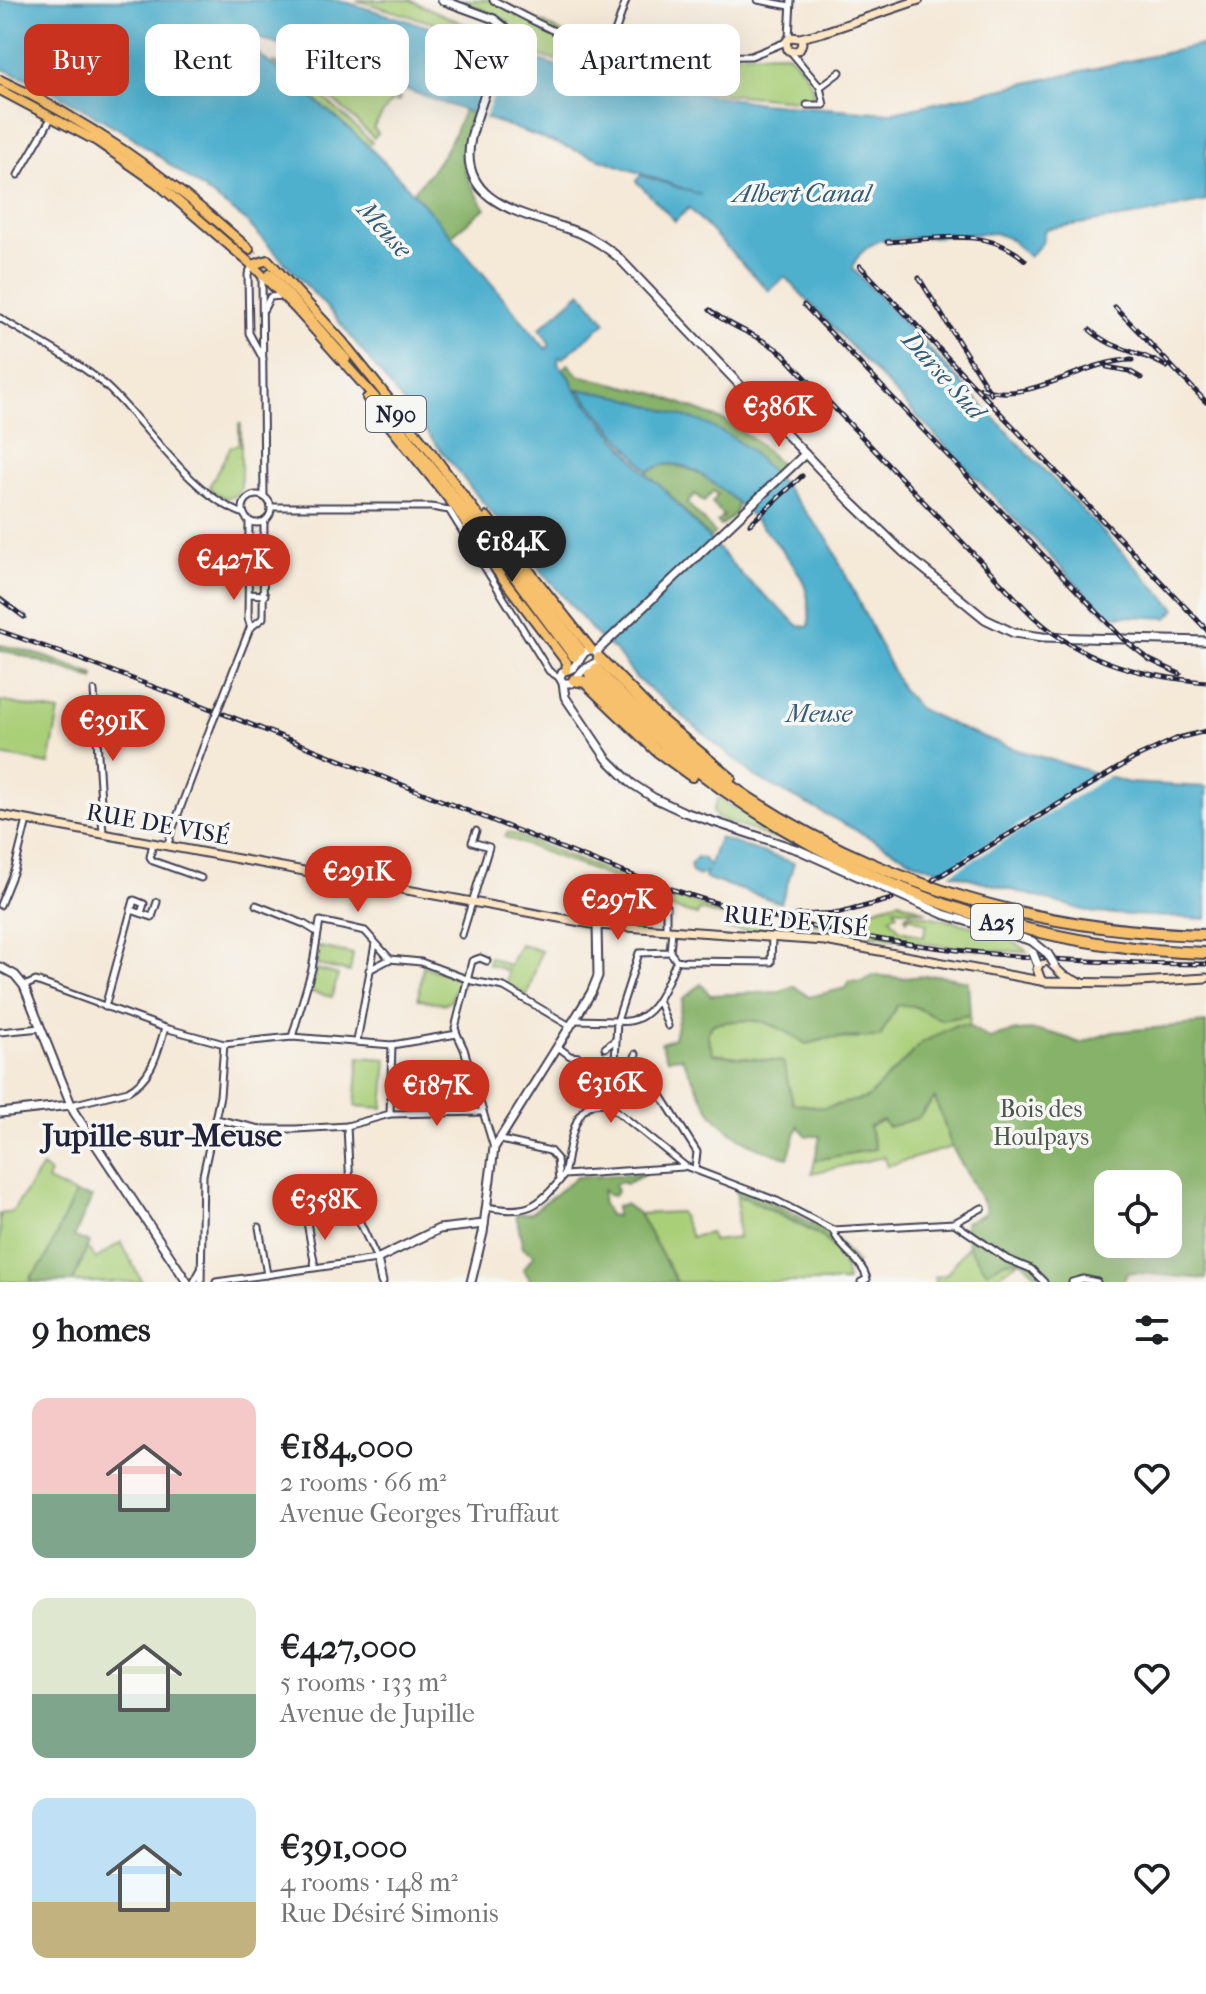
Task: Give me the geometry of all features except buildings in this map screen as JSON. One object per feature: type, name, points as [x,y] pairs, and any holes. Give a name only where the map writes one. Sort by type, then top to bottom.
[{"type":"highway","name":"A25","points":[[482,532],[664,746],[844,862],[975,915],[1024,930],[1132,949],[1206,953]]},
{"type":"highway","name":"A25","points":[[513,562],[590,658],[737,783],[746,801],[863,862],[963,898],[1099,927],[1206,935]]},
{"type":"highway","points":[[568,677],[585,682],[666,758],[728,800],[746,801]]},
{"type":"main road","points":[[793,39],[919,0]]},
{"type":"main road","points":[[793,39],[802,46],[795,51],[793,39]]},
{"type":"main road","points":[[0,80],[78,121],[162,172],[258,251],[256,263]]},
{"type":"main road","points":[[0,92],[98,142],[172,190],[248,250],[195,202],[129,153]]},
{"type":"main road","points":[[0,92],[171,196]]},
{"type":"main road","points":[[98,142],[268,273],[283,296],[396,421]]},
{"type":"main road","name":"N90","points":[[256,263],[268,260],[313,307],[449,475],[509,543],[590,658]]},
{"type":"main road","name":"N90","points":[[268,273],[317,325],[482,532]]},
{"type":"main road","name":"N90","points":[[268,273],[319,321],[513,562]]},
{"type":"main road","name":"N90","points":[[335,355],[456,508],[497,571],[567,663],[568,677]]},
{"type":"main road","name":"N90","points":[[449,475],[513,562]]},
{"type":"main road","name":"RUE DE VISÉ","points":[[0,815],[597,925],[852,945],[1046,981],[1123,983],[1202,979]]},
{"type":"main road","points":[[1021,977],[1048,961],[1067,978],[1078,982]]},
{"type":"main road","points":[[1038,966],[1037,976],[1046,981],[1055,977],[1055,966]]},
{"type":"main road","points":[[1202,979],[1206,987]]},
{"type":"street","points":[[442,0],[501,24],[506,34],[471,138],[470,166],[491,200],[507,209],[584,235],[618,257],[903,552],[969,607],[1000,627],[1021,635],[1206,641]]},
{"type":"street","points":[[493,0],[578,42],[630,57],[751,56],[793,39],[791,3],[758,0]]},
{"type":"street","points":[[618,24],[626,0]]},
{"type":"street","points":[[795,51],[820,87],[824,105],[807,105]]},
{"type":"street","points":[[820,87],[840,72]]},
{"type":"street","points":[[18,175],[50,120]]},
{"type":"street","points":[[256,263],[248,274],[249,333],[263,360]]},
{"type":"street","points":[[249,521],[264,522],[270,516],[271,507],[264,497],[263,314],[268,273]]},
{"type":"street","points":[[263,314],[268,299],[283,296]]},
{"type":"street","points":[[0,318],[101,381],[203,490],[244,514]]},
{"type":"street","points":[[805,454],[568,677],[564,694],[612,764],[631,783],[654,798],[684,812],[808,854],[934,910],[1036,943],[1055,966]]},
{"type":"street","points":[[251,628],[248,618],[249,521],[243,505],[248,498],[256,495],[264,497]]},
{"type":"street","points":[[271,507],[445,509],[454,516],[551,673],[568,677]]},
{"type":"street","points":[[168,845],[251,628],[263,618],[264,522]]},
{"type":"street","points":[[249,594],[265,595]]},
{"type":"street","points":[[94,691],[103,835]]},
{"type":"street","points":[[0,905],[15,868],[27,820]]},
{"type":"street","points":[[462,935],[489,847],[472,842],[476,831]]},
{"type":"street","points":[[153,843],[150,857],[153,861],[201,878]]},
{"type":"street","points":[[105,1007],[134,900],[144,904],[141,913]]},
{"type":"street","points":[[131,910],[152,917],[157,902]]},
{"type":"street","points":[[256,905],[317,932]]},
{"type":"street","points":[[666,906],[670,952],[676,960],[771,962],[772,937]]},
{"type":"street","points":[[292,1037],[312,969],[320,921],[362,930],[390,959]]},
{"type":"street","points":[[494,1148],[591,993],[598,976],[597,925]]},
{"type":"street","points":[[1019,938],[1033,953],[1038,966]]},
{"type":"street","points":[[357,1041],[375,943]]},
{"type":"street","points":[[670,952],[641,951],[617,1021],[615,1062],[649,1082],[665,1101],[697,1152],[695,1169]]},
{"type":"street","points":[[471,1282],[484,1224],[494,1148],[455,1028],[472,960],[480,958],[487,961]]},
{"type":"street","points":[[369,970],[390,959],[421,962],[468,979],[504,987],[573,1023],[634,1020],[659,1002],[675,964]]},
{"type":"street","points":[[0,967],[15,975],[24,986],[71,1105],[173,1264],[185,1282],[194,1282],[200,1270]]},
{"type":"street","points":[[24,986],[36,981],[165,1028],[224,1044],[292,1037],[392,1045],[457,1034]]},
{"type":"street","points":[[659,1002],[668,1026]]},
{"type":"street","points":[[0,1032],[42,1028]]},
{"type":"street","points":[[0,1113],[71,1105],[128,1091],[149,1073],[165,1028]]},
{"type":"street","points":[[605,1048],[614,1041]]},
{"type":"street","points":[[201,1282],[203,1175],[216,1119],[224,1044]]},
{"type":"street","points":[[390,1114],[392,1045]]},
{"type":"street","points":[[558,1047],[570,1056],[579,1057]]},
{"type":"street","points":[[630,1071],[636,1054]]},
{"type":"street","points":[[485,1206],[514,1212],[530,1208],[559,1182],[564,1175],[579,1114],[586,1104],[598,1101],[609,1105],[685,1166]]},
{"type":"street","points":[[216,1119],[260,1129],[347,1126],[390,1114],[483,1112]]},
{"type":"street","points":[[347,1126],[347,1168],[357,1216],[377,1259],[382,1282]]},
{"type":"street","points":[[501,1140],[550,1151],[557,1159],[559,1182]]},
{"type":"street","points":[[564,1175],[685,1166],[777,1201],[833,1230],[954,1223],[982,1208]]},
{"type":"street","points":[[307,1222],[315,1267]]},
{"type":"street","points":[[954,1223],[1007,1259],[1031,1269],[1044,1282]]},
{"type":"street","points":[[216,1282],[377,1259],[439,1229],[484,1224]]},
{"type":"street","points":[[259,1227],[267,1275]]},
{"type":"street","points":[[833,1230],[836,1238],[865,1271],[867,1279],[861,1282]]},
{"type":"street","points":[[1072,1282],[1083,1279],[1097,1282]]},
{"type":"green space","points":[[356,0],[410,0],[464,24],[437,24]]},
{"type":"green space","points":[[461,0],[496,0],[553,28],[553,59],[537,55],[537,24],[509,24]]},
{"type":"green space","points":[[786,53],[811,84],[813,96],[807,101],[740,95],[740,54]]},
{"type":"green space","points":[[311,96],[321,96],[372,142],[368,146]]},
{"type":"green space","points":[[328,96],[400,98],[398,102],[391,101],[373,128],[378,133],[374,138]]},
{"type":"green space","points":[[464,110],[472,113],[464,142],[463,162],[485,208],[451,236],[413,192],[443,154]]},
{"type":"green space","points":[[568,364],[578,375],[657,394],[725,421],[754,440],[785,468],[776,476],[747,448],[575,389],[563,368]]},
{"type":"green space","points":[[239,424],[241,488],[235,496],[225,498],[212,491],[210,485],[230,448],[239,443]]},
{"type":"green space","points":[[663,464],[694,471],[713,481],[737,504],[736,513],[721,526],[717,522],[724,516],[712,503],[718,495],[713,491],[704,502],[695,494],[687,503],[715,533],[710,538],[647,475],[648,471]]},
{"type":"green space","points":[[0,645],[59,662],[94,675],[94,679],[0,651]]},
{"type":"green space","points":[[0,701],[59,712],[49,764],[0,755]]},
{"type":"green space","points":[[718,798],[777,834],[775,839],[717,818],[713,812]]},
{"type":"green space","points":[[508,832],[638,884],[723,913],[823,934],[726,929],[726,917],[699,910],[697,915],[671,908],[673,901],[505,837]]},
{"type":"green space","points":[[899,901],[927,912],[894,908],[897,913],[890,917],[899,929],[923,937],[927,924],[909,916],[907,920],[905,916],[908,913],[921,915],[989,931],[1018,944],[1027,952],[941,946],[800,921],[836,919]]},
{"type":"green space","points":[[520,944],[541,951],[527,996],[506,985],[508,971],[488,964],[490,957],[509,966]]},
{"type":"green space","points":[[320,947],[353,954],[350,972],[317,965]]},
{"type":"green space","points":[[423,966],[463,980],[461,988],[454,990],[451,1000],[444,1004],[418,999]]},
{"type":"green space","points":[[316,969],[338,975],[332,997],[310,992]]},
{"type":"green space","name":"Bois des Houlpays","points":[[873,975],[901,978],[937,975],[968,981],[970,1015],[941,1020],[914,1006],[897,1005],[880,1037],[830,1038],[806,1044],[762,1022],[740,1020],[713,1024],[707,1034],[713,1054],[783,1062],[793,1103],[824,1108],[867,1098],[923,1042],[956,1025],[969,1026],[990,1039],[1035,1030],[1080,1043],[1113,1032],[1206,1023],[1206,1279],[1128,1272],[1123,1282],[1043,1282],[1021,1260],[1005,1261],[987,1272],[968,1246],[965,1222],[984,1214],[986,1208],[952,1147],[935,1098],[918,1118],[888,1127],[883,1120],[869,1126],[875,1149],[815,1160],[820,1136],[807,1136],[798,1126],[788,1158],[768,1152],[731,1132],[707,1105],[681,1057],[667,1059],[661,1043],[674,1038],[683,999],[701,984],[710,995],[779,992],[794,986],[809,997],[846,988],[850,981],[861,982]]},
{"type":"green space","points":[[897,1005],[914,1006],[941,1020],[970,1015],[969,1026],[956,1025],[924,1042],[867,1098],[824,1108],[793,1104],[782,1062],[713,1054],[707,1034],[713,1024],[752,1020],[773,1025],[807,1044],[830,1038],[858,1039]]},
{"type":"green space","points":[[359,1057],[387,1059],[383,1108],[355,1106]]},
{"type":"green space","points":[[935,1098],[952,1147],[887,1166],[884,1157],[812,1173],[815,1160],[875,1149],[869,1126]]},
{"type":"green space","points":[[42,1167],[50,1173],[47,1181],[75,1194],[44,1262],[30,1278],[34,1282],[0,1282],[0,1214],[12,1212]]},
{"type":"green space","points":[[646,1174],[626,1184],[620,1182],[614,1185],[617,1191],[614,1196],[603,1190],[602,1202],[609,1215],[616,1216],[616,1206],[625,1204],[639,1214],[677,1282],[532,1282],[523,1269],[534,1255],[523,1248],[516,1214],[531,1213],[577,1177]]},
{"type":"green space","points":[[736,1188],[763,1198],[829,1232],[857,1263],[844,1267],[840,1255],[818,1234],[744,1197],[737,1197]]},
{"type":"green space","points":[[75,1194],[92,1197],[74,1237],[89,1242],[73,1282],[34,1282],[30,1278],[44,1262]]},
{"type":"green space","points":[[737,1197],[745,1198],[823,1237],[843,1259],[847,1282],[677,1282],[639,1214],[680,1212],[691,1237],[710,1233],[712,1241],[738,1238]]},
{"type":"green space","points":[[121,1242],[142,1282],[73,1282],[87,1248],[96,1259]]},
{"type":"green space","points":[[968,1246],[987,1271],[1005,1261],[1021,1260],[990,1282],[935,1282],[935,1277],[946,1275]]},
{"type":"water","name":"Meuse","points":[[0,0],[339,0],[425,26],[425,96],[537,96],[537,60],[553,65],[553,96],[715,96],[761,103],[889,113],[1206,44],[1206,201],[1146,214],[1045,229],[1042,243],[1029,257],[1010,239],[995,233],[880,240],[859,255],[853,269],[1176,609],[1167,618],[1106,615],[785,277],[769,291],[689,208],[675,221],[636,181],[641,175],[701,195],[409,91],[409,24],[276,24],[276,43],[260,39],[260,24],[145,24],[145,96],[260,96],[260,56],[276,69],[276,96],[310,96],[353,132],[416,195],[546,349],[550,345],[540,328],[581,292],[606,322],[563,358],[559,357],[558,364],[571,379],[574,388],[650,478],[660,485],[743,576],[799,626],[809,627],[809,606],[804,584],[785,553],[769,535],[733,499],[697,472],[673,464],[648,471],[578,389],[622,397],[702,422],[747,448],[776,476],[828,539],[901,688],[918,708],[966,731],[1018,750],[1129,783],[1206,787],[1206,919],[1094,913],[919,864],[756,777],[635,677],[615,650],[599,638],[475,493],[332,313],[245,220],[131,136],[61,96],[129,96],[129,24],[24,24],[24,77],[0,68]]},
{"type":"water","points":[[719,838],[794,863],[781,903],[705,878],[706,872],[699,876],[692,872],[690,865],[697,857],[704,859],[709,866]]},
{"type":"pier","points":[[478,96],[493,96],[484,122],[471,117]]},
{"type":"pier","points":[[1105,772],[1112,774],[947,876],[939,874]]},
{"type":"tunnel","points":[[249,249],[272,271]]},
{"type":"railway","points":[[887,242],[941,237],[977,239],[994,242],[1025,260]]},
{"type":"railway","points":[[860,266],[1206,629]]},
{"type":"railway","points":[[919,278],[991,394]]},
{"type":"railway","points":[[804,305],[1123,639],[1150,660],[1180,674]]},
{"type":"railway","points":[[1115,307],[1206,402]]},
{"type":"railway","points":[[710,310],[783,354],[1044,626],[1086,653],[1131,670],[1206,682]]},
{"type":"railway","points":[[1090,330],[1118,347],[1167,367]]},
{"type":"railway","points":[[981,388],[999,392],[1018,391],[1094,367],[1132,360]]},
{"type":"railway","points":[[1107,367],[1129,371],[1141,378]]},
{"type":"railway","points":[[750,524],[802,476]]},
{"type":"railway","points":[[0,599],[24,617]]},
{"type":"railway","points":[[0,631],[185,699],[606,866],[723,905],[841,932],[962,951],[1084,961],[1206,964]]},
{"type":"railway","points":[[933,880],[1133,759],[1178,738],[1206,731]]},
{"type":"railway","points":[[797,915],[840,913],[892,899]]},
{"type":"district","name":"Jupille-sur-Meuse","points":[[162,1135]]},
{"type":"water label","name":"Albert Canal","points":[[802,193]]},
{"type":"water label","name":"Darse Sud","points":[[944,375]]}]
